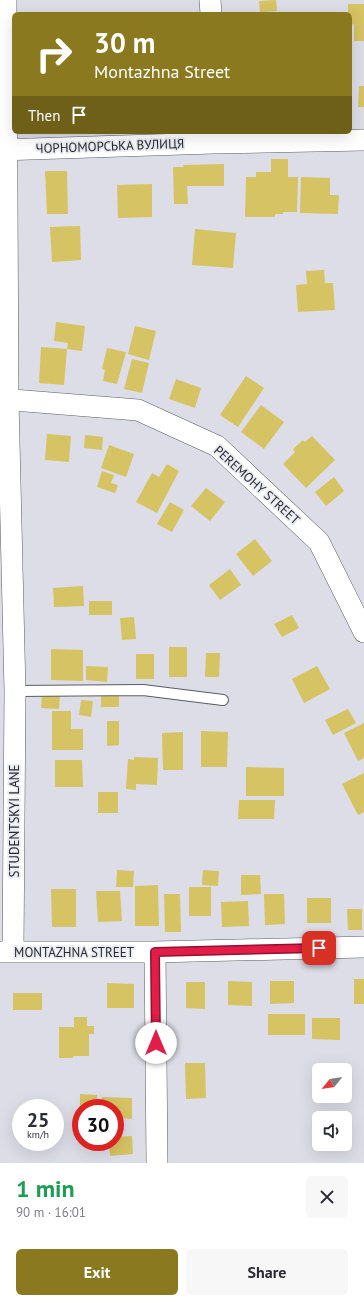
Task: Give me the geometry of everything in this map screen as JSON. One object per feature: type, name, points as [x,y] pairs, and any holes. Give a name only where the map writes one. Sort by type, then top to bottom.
[{"type":"street","name":"STUDENTSKYI LANE","points":[[6,0],[3,150],[4,399],[15,691],[7,952]]},
{"type":"street","points":[[210,0],[211,12]]},
{"type":"street","name":"ЧОРНОМОРСЬКА ВУЛИЦЯ","points":[[3,150],[213,137],[364,140]]},
{"type":"street","name":"PEREMOHY STREET","points":[[4,399],[138,410],[217,446],[319,542],[364,632]]},
{"type":"street","name":"MONTAZHNA STREET","points":[[7,952],[155,952],[364,948]]},
{"type":"street","points":[[155,952],[157,1163]]},
{"type":"lane","points":[[15,691],[143,690],[224,700]]},
{"type":"building","points":[[276,0],[277,11],[260,12],[259,1]]},
{"type":"building","points":[[348,4],[364,4],[364,41],[354,41],[352,12],[348,12]]},
{"type":"building","points":[[359,86],[364,86],[364,107],[358,107]]},
{"type":"building","points":[[271,159],[288,159],[288,177],[298,177],[297,212],[283,212],[283,214],[275,214],[275,217],[245,217],[246,177],[256,177],[256,172],[271,172]]},
{"type":"building","points":[[224,164],[224,186],[187,186],[188,204],[174,204],[173,167],[184,167],[183,165]]},
{"type":"building","points":[[45,171],[67,171],[68,214],[47,214]]},
{"type":"building","points":[[301,177],[330,178],[330,195],[339,195],[338,214],[300,213]]},
{"type":"building","points":[[152,184],[152,217],[118,218],[117,185]]},
{"type":"building","points":[[80,226],[81,260],[52,262],[50,227]]},
{"type":"building","points":[[195,229],[236,233],[233,268],[192,265]]},
{"type":"building","points":[[324,270],[325,283],[333,283],[335,310],[298,312],[296,285],[307,284],[306,271]]},
{"type":"building","points":[[56,322],[85,326],[82,351],[67,349],[68,343],[54,341]]},
{"type":"building","points":[[135,326],[156,331],[149,360],[128,354]]},
{"type":"building","points":[[41,347],[67,349],[64,385],[39,383]]},
{"type":"building","points":[[107,348],[126,352],[117,384],[103,381],[105,370],[102,369]]},
{"type":"building","points":[[132,359],[149,363],[142,393],[124,389]]},
{"type":"building","points":[[246,376],[264,388],[238,427],[220,415]]},
{"type":"building","points":[[176,379],[201,388],[195,408],[169,399]]},
{"type":"building","points":[[261,405],[284,422],[264,449],[241,432]]},
{"type":"building","points":[[47,434],[71,436],[69,462],[45,460]]},
{"type":"building","points":[[85,435],[103,437],[102,450],[84,448]]},
{"type":"building","points":[[312,436],[335,460],[306,488],[283,464],[295,452],[293,449],[303,440],[305,442]]},
{"type":"building","points":[[109,445],[134,454],[126,477],[101,468]]},
{"type":"building","points":[[167,464],[179,471],[157,513],[136,502],[152,473],[159,477]]},
{"type":"building","points":[[102,471],[114,475],[111,483],[118,485],[115,493],[97,487]]},
{"type":"building","points":[[334,477],[344,491],[326,506],[315,492]]},
{"type":"building","points":[[206,488],[225,502],[210,521],[191,506]]},
{"type":"building","points":[[170,502],[184,510],[172,532],[157,524]]},
{"type":"building","points":[[255,539],[272,561],[253,576],[236,554]]},
{"type":"building","points":[[230,569],[241,585],[220,600],[209,585]]},
{"type":"building","points":[[83,586],[84,606],[54,607],[53,588]]},
{"type":"building","points":[[89,601],[112,601],[112,615],[89,615]]},
{"type":"building","points":[[292,615],[299,628],[282,637],[274,624]]},
{"type":"building","points":[[134,617],[136,639],[122,640],[120,618]]},
{"type":"building","points":[[169,647],[187,647],[187,677],[169,677]]},
{"type":"building","points":[[51,649],[83,650],[83,681],[51,680]]},
{"type":"building","points":[[206,653],[220,653],[219,677],[205,677]]},
{"type":"building","points":[[136,654],[154,654],[154,679],[136,679]]},
{"type":"building","points":[[86,666],[108,667],[107,682],[86,680]]},
{"type":"building","points":[[317,666],[330,689],[304,703],[292,679]]},
{"type":"building","points":[[42,693],[60,694],[59,709],[41,708]]},
{"type":"building","points":[[101,693],[119,694],[119,707],[101,707]]},
{"type":"building","points":[[81,700],[93,701],[91,717],[79,715]]},
{"type":"building","points":[[348,709],[356,723],[333,735],[325,720]]},
{"type":"building","points":[[52,711],[71,711],[71,729],[83,729],[83,750],[52,750]]},
{"type":"building","points":[[107,721],[119,721],[119,745],[107,746]]},
{"type":"building","points":[[364,723],[364,758],[358,761],[344,733]]},
{"type":"building","points":[[201,731],[228,732],[227,767],[201,767]]},
{"type":"building","points":[[183,732],[183,770],[163,770],[162,733]]},
{"type":"building","points":[[134,757],[158,758],[157,785],[136,784],[136,790],[126,789],[128,759],[134,760]]},
{"type":"building","points":[[55,760],[82,760],[83,787],[55,787]]},
{"type":"building","points":[[246,767],[284,768],[284,796],[246,796]]},
{"type":"building","points":[[364,773],[364,812],[358,815],[342,784]]},
{"type":"building","points":[[98,792],[118,792],[118,813],[98,813]]},
{"type":"building","points":[[239,800],[275,800],[274,819],[238,819]]},
{"type":"building","points":[[117,870],[134,871],[133,887],[116,887]]},
{"type":"building","points":[[203,870],[219,871],[218,886],[202,885]]},
{"type":"building","points":[[241,875],[260,875],[261,894],[241,895]]},
{"type":"building","points":[[158,885],[159,926],[135,926],[135,886]]},
{"type":"building","points":[[189,887],[211,887],[211,916],[189,916]]},
{"type":"building","points":[[51,889],[76,889],[76,927],[52,927]]},
{"type":"building","points":[[96,891],[120,891],[122,921],[98,922]]},
{"type":"building","points":[[164,894],[180,894],[181,932],[165,932]]},
{"type":"building","points":[[264,894],[284,894],[285,924],[265,925]]},
{"type":"building","points":[[307,898],[331,898],[331,923],[307,923]]},
{"type":"building","points":[[248,901],[249,926],[222,927],[221,902]]},
{"type":"building","points":[[347,909],[362,909],[362,930],[348,930]]},
{"type":"building","points":[[354,979],[364,979],[364,1004],[354,1004]]},
{"type":"building","points":[[228,981],[252,982],[252,1006],[228,1005]]},
{"type":"building","points":[[270,981],[294,981],[294,1003],[270,1004]]},
{"type":"building","points":[[186,982],[205,982],[205,1009],[186,1008]]},
{"type":"building","points":[[107,983],[134,984],[134,1008],[107,1008]]},
{"type":"building","points":[[13,993],[42,993],[42,1010],[13,1010]]},
{"type":"building","points":[[268,1014],[305,1014],[305,1035],[268,1035]]},
{"type":"building","points":[[74,1017],[87,1017],[87,1026],[94,1026],[94,1034],[89,1034],[89,1056],[59,1058],[59,1027],[74,1027]]},
{"type":"building","points":[[312,1018],[340,1018],[340,1040],[312,1039]]},
{"type":"building","points":[[185,1063],[205,1063],[206,1098],[186,1099]]},
{"type":"building","points":[[80,1094],[97,1095],[97,1099],[80,1099]]},
{"type":"building","points":[[102,1097],[132,1098],[132,1119],[124,1118],[124,1099],[102,1099]]},
{"type":"building","points":[[124,1136],[132,1136],[133,1154],[110,1156],[110,1151],[124,1151]]},
{"type":"route","points":[[156,1043],[155,952],[319,948]]}]
